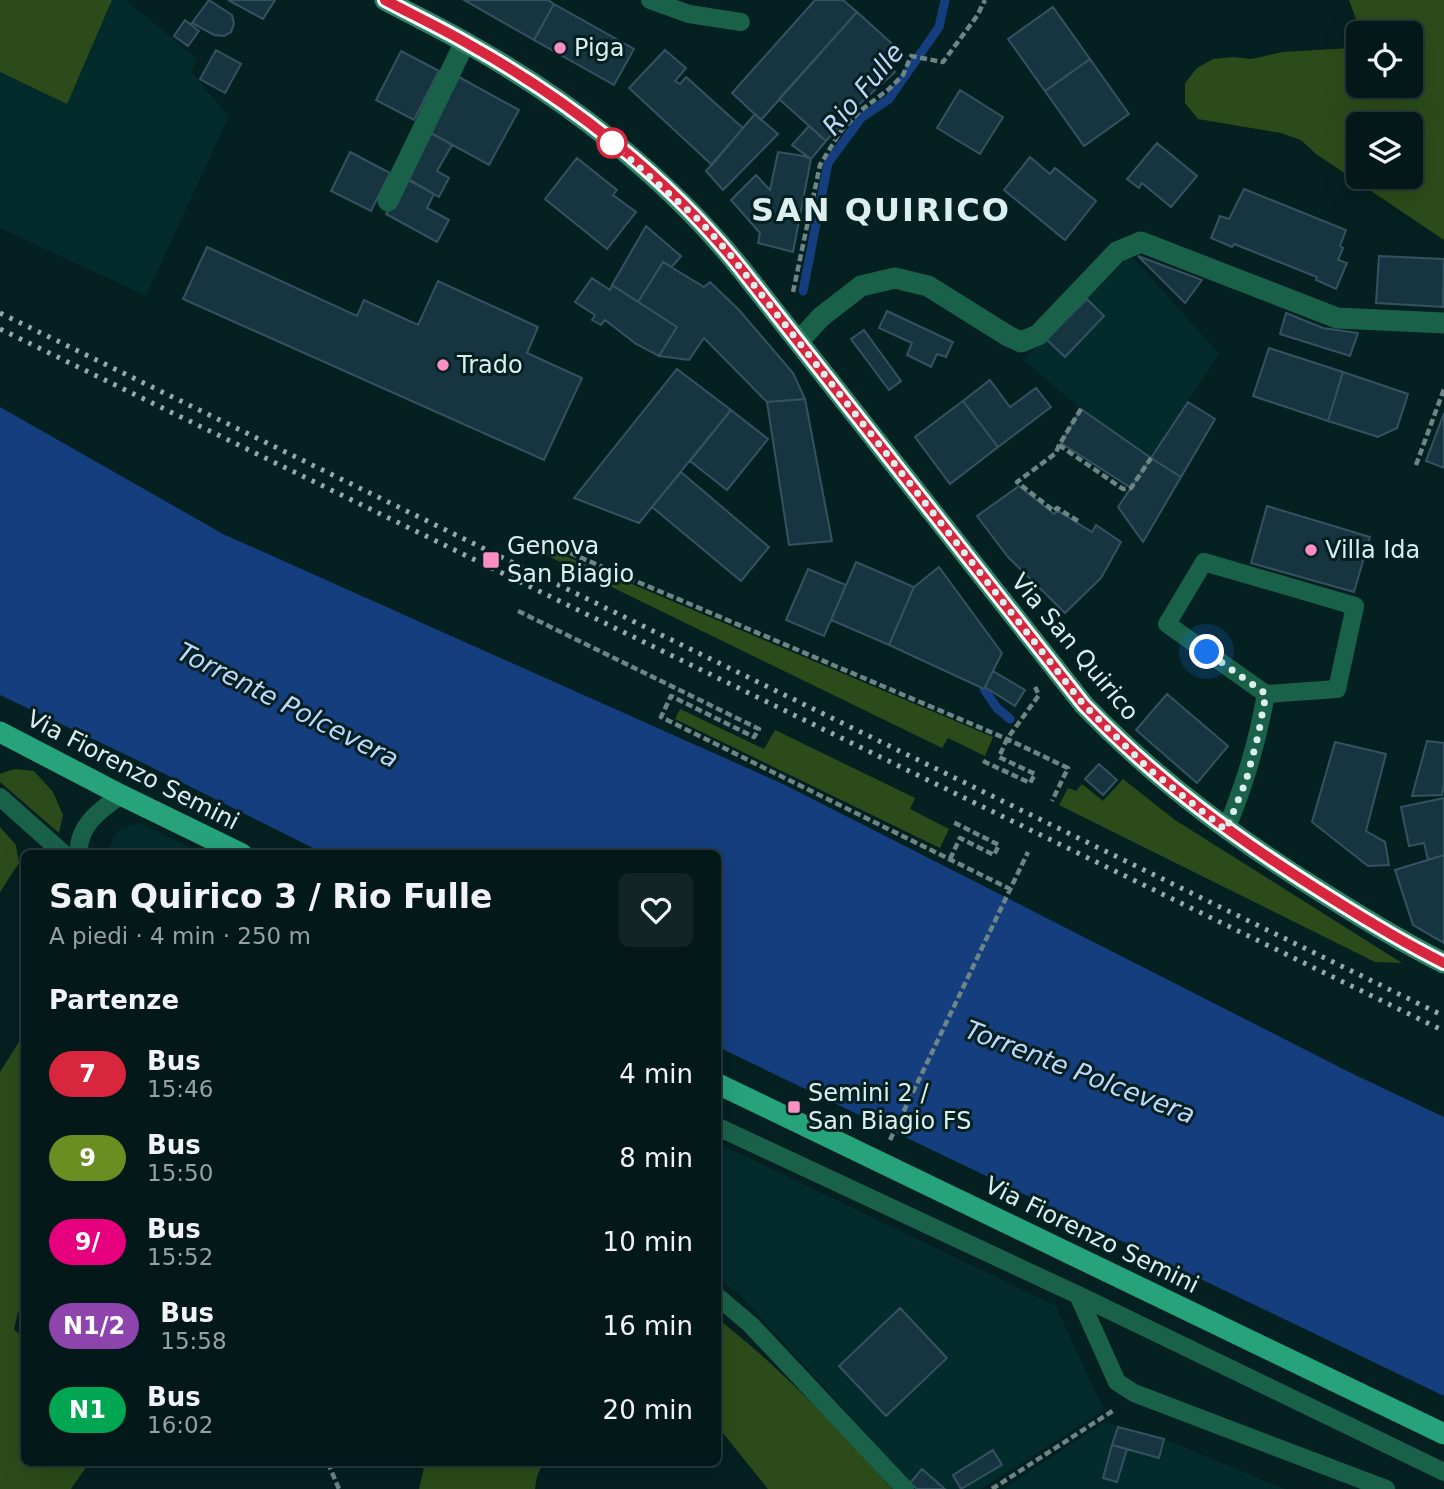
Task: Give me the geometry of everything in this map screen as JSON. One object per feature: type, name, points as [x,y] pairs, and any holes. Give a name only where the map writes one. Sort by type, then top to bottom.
[{"type":"main road","name":"Via San Quirico","points":[[385,0],[465,42],[567,107],[638,164],[709,231],[799,341],[1084,705],[1149,769],[1263,856],[1385,931],[1444,963]]},
{"type":"main road","name":"Via Fiorenzo Semini","points":[[0,732],[121,796],[234,850]]},
{"type":"main road","name":"Via Fiorenzo Semini","points":[[721,1085],[1444,1434]]},
{"type":"street","points":[[388,201],[465,42]]},
{"type":"street","points":[[799,341],[821,317],[861,286],[895,278],[928,286],[1021,342],[1038,335],[1117,252],[1142,242],[1337,318],[1444,323]]},
{"type":"lane","points":[[650,0],[688,14],[741,22]]},
{"type":"lane","points":[[1204,562],[1355,607],[1337,689],[1266,694],[1167,624],[1204,562]]},
{"type":"lane","points":[[1226,830],[1246,781],[1266,694]]},
{"type":"lane","points":[[79,850],[84,828],[98,812],[121,796]]},
{"type":"lane","points":[[0,797],[60,850]]},
{"type":"lane","points":[[721,1128],[1078,1295],[1444,1472]]},
{"type":"lane","points":[[1078,1295],[1117,1382],[1135,1393],[1386,1489]]},
{"type":"lane","points":[[721,1300],[751,1325],[905,1489]]},
{"type":"path","points":[[793,292],[820,165],[840,132],[860,111],[889,89],[902,75],[911,56],[943,62],[977,16],[985,0]]},
{"type":"path","points":[[1416,465],[1444,389]]},
{"type":"path","points":[[1078,523],[1057,508],[1054,510],[1017,482],[1056,453],[1081,410]]},
{"type":"path","points":[[1059,445],[1123,489],[1131,488],[1151,458]]},
{"type":"path","points":[[551,545],[1007,739],[1068,768],[1052,801]]},
{"type":"path","points":[[518,611],[759,729],[754,737],[671,696]]},
{"type":"path","points":[[675,687],[661,717],[1010,888]]},
{"type":"path","points":[[983,761],[1030,783],[1035,774],[999,757],[1007,739],[1039,695]]},
{"type":"path","points":[[950,859],[960,838],[994,855],[999,845],[953,822]]},
{"type":"path","points":[[887,1147],[1028,852]]},
{"type":"path","points":[[992,1489],[1114,1410]]},
{"type":"path","points":[[329,1466],[339,1489]]},
{"type":"shaded area","points":[[112,0],[126,0],[197,59],[191,72],[229,116],[146,296],[0,228],[0,72],[67,104]]},
{"type":"shaded area","points":[[1131,255],[1219,354],[1151,458],[1081,409],[1023,360]]},
{"type":"shaded area","points":[[141,823],[194,850],[108,850],[114,835],[122,828]]},
{"type":"shaded area","points":[[721,1144],[1056,1306],[1105,1409],[981,1489],[917,1489],[739,1294],[721,1282]]},
{"type":"shaded area","points":[[1105,1422],[1164,1439],[1285,1489],[1003,1489]]},
{"type":"green space","points":[[0,0],[112,0],[67,104],[0,72]]},
{"type":"green space","points":[[1349,0],[1444,0],[1444,240],[1368,189],[1423,189],[1423,112],[1346,112],[1346,174],[1301,140],[1281,133],[1198,119],[1185,103],[1185,83],[1197,68],[1213,59],[1251,59],[1283,52],[1346,48],[1346,98],[1423,98],[1423,21],[1357,21]]},
{"type":"green space","points":[[549,549],[993,737],[985,756],[948,738],[942,748],[546,555]]},
{"type":"green space","points":[[680,709],[764,749],[775,730],[915,798],[910,809],[949,829],[940,848],[675,719]]},
{"type":"green space","points":[[14,769],[34,771],[53,792],[63,815],[59,833],[0,782],[0,774]]},
{"type":"green space","points":[[1123,779],[1175,820],[1402,963],[1375,962],[1059,805],[1068,788],[1076,791],[1082,784],[1103,801]]},
{"type":"green space","points":[[0,827],[16,845],[19,863],[0,892]]},
{"type":"green space","points":[[21,1039],[21,1306],[14,1329],[21,1336],[21,1466],[87,1466],[71,1489],[0,1489],[0,1072]]},
{"type":"green space","points":[[721,1322],[809,1400],[892,1489],[768,1489],[721,1431]]},
{"type":"green space","points":[[424,1466],[542,1466],[535,1489],[419,1489]]},
{"type":"water","name":"Torrente Polcevera","points":[[0,407],[223,534],[783,784],[1351,1073],[1444,1117],[1444,1396],[721,1048],[721,850],[317,850],[0,695]]},
{"type":"building","points":[[209,0],[232,15],[234,24],[231,32],[224,36],[214,35],[192,23]]},
{"type":"building","points":[[228,0],[275,0],[263,19]]},
{"type":"building","points":[[464,0],[548,0],[554,4],[534,40]]},
{"type":"building","points":[[815,0],[843,0],[857,12],[761,120],[732,93]]},
{"type":"building","points":[[554,4],[634,49],[614,85],[534,40]]},
{"type":"building","points":[[1053,7],[1090,59],[1045,91],[1008,39]]},
{"type":"building","points":[[857,12],[899,50],[887,64],[895,72],[855,108],[826,141],[779,99]]},
{"type":"building","points":[[185,20],[199,31],[188,46],[174,36]]},
{"type":"building","points":[[216,50],[241,64],[225,93],[200,79]]},
{"type":"building","points":[[665,50],[686,68],[675,81],[680,84],[686,77],[743,128],[712,165],[629,88]]},
{"type":"building","points":[[401,51],[439,71],[414,120],[376,100]]},
{"type":"building","points":[[1090,59],[1129,114],[1084,146],[1045,91]]},
{"type":"building","points":[[459,77],[519,110],[489,165],[429,132]]},
{"type":"building","points":[[960,90],[1003,117],[980,154],[937,128]]},
{"type":"building","points":[[755,114],[778,134],[723,190],[706,171]]},
{"type":"building","points":[[809,126],[826,141],[811,159],[792,145]]},
{"type":"building","points":[[429,132],[452,145],[437,171],[449,178],[439,197],[403,177]]},
{"type":"building","points":[[1157,143],[1197,176],[1171,207],[1142,183],[1139,188],[1127,179]]},
{"type":"building","points":[[350,152],[390,173],[371,211],[331,191]]},
{"type":"building","points":[[778,152],[811,159],[793,252],[758,243],[760,233],[731,200],[756,175],[770,190]]},
{"type":"building","points":[[1030,157],[1050,174],[1055,168],[1096,201],[1065,240],[1004,190]]},
{"type":"building","points":[[577,158],[617,190],[613,195],[636,212],[607,249],[545,199]]},
{"type":"building","points":[[407,178],[434,194],[427,208],[449,220],[437,242],[386,214]]},
{"type":"building","points":[[1244,189],[1346,230],[1338,260],[1347,263],[1336,289],[1316,280],[1317,277],[1234,244],[1232,247],[1211,238],[1220,216],[1229,219]]},
{"type":"building","points":[[646,226],[681,256],[672,267],[663,262],[638,302],[612,285]]},
{"type":"building","name":"Trado","points":[[207,247],[357,316],[364,300],[418,325],[438,281],[538,327],[527,353],[582,378],[544,460],[183,299]]},
{"type":"building","points":[[1138,256],[1202,280],[1185,303]]},
{"type":"building","points":[[1379,256],[1444,259],[1443,307],[1376,303]]},
{"type":"building","points":[[663,262],[704,287],[710,282],[739,310],[793,373],[805,399],[767,402],[704,338],[689,360],[659,356],[677,327],[638,302]]},
{"type":"building","points":[[592,278],[610,290],[612,285],[677,327],[659,356],[636,344],[605,320],[601,325],[592,320],[595,315],[575,302]]},
{"type":"building","points":[[1087,299],[1104,316],[1065,357],[1046,339]]},
{"type":"building","points":[[887,311],[953,342],[946,357],[937,354],[931,367],[907,355],[912,343],[879,328]]},
{"type":"building","points":[[1286,313],[1323,328],[1358,333],[1350,356],[1280,334]]},
{"type":"building","points":[[864,330],[901,381],[889,390],[851,339]]},
{"type":"building","points":[[1269,348],[1343,372],[1328,421],[1253,396]]},
{"type":"building","points":[[677,369],[731,410],[639,523],[574,498]]},
{"type":"building","points":[[1343,372],[1408,394],[1397,428],[1378,437],[1328,421]]},
{"type":"building","points":[[990,380],[1010,407],[1036,388],[1051,407],[998,447],[963,401]]},
{"type":"building","points":[[805,399],[832,541],[789,545],[767,402]]},
{"type":"building","points":[[963,401],[998,447],[950,484],[915,437]]},
{"type":"building","points":[[1188,402],[1215,419],[1181,477],[1151,458]]},
{"type":"building","points":[[1081,409],[1151,458],[1131,488],[1061,443]]},
{"type":"building","points":[[731,410],[768,439],[727,490],[690,461]]},
{"type":"building","points":[[1444,413],[1444,468],[1426,461]]},
{"type":"building","points":[[1151,458],[1181,477],[1143,542],[1118,507]]},
{"type":"building","points":[[681,472],[769,547],[741,581],[652,507]]},
{"type":"building","points":[[1019,486],[1054,514],[1058,511],[1092,532],[1096,525],[1121,542],[1101,578],[1065,613],[1008,557],[977,516]]},
{"type":"building","name":"Villa Ida","points":[[1267,506],[1370,537],[1354,592],[1251,563]]},
{"type":"building","points":[[856,562],[914,587],[889,645],[831,620]]},
{"type":"building","points":[[939,567],[1002,653],[984,689],[889,645],[914,587]]},
{"type":"building","points":[[808,569],[846,585],[824,636],[786,620]]},
{"type":"building","points":[[993,671],[1025,690],[1015,706],[985,687]]},
{"type":"building","points":[[1167,694],[1228,746],[1197,783],[1136,730]]},
{"type":"building","points":[[1427,741],[1444,743],[1442,795],[1412,796]]},
{"type":"building","points":[[1335,742],[1386,754],[1366,831],[1385,842],[1389,865],[1368,866],[1312,822]]},
{"type":"building","points":[[1099,764],[1117,780],[1103,795],[1085,779]]},
{"type":"building","points":[[1444,798],[1444,855],[1428,860],[1424,843],[1409,846],[1401,807]]},
{"type":"building","points":[[1444,855],[1444,943],[1413,925],[1395,870]]},
{"type":"building","points":[[900,1308],[947,1358],[886,1416],[839,1366]]},
{"type":"building","points":[[1118,1427],[1164,1439],[1159,1458],[1112,1445]]},
{"type":"building","points":[[1112,1445],[1127,1449],[1117,1482],[1103,1478]]},
{"type":"building","points":[[993,1450],[1002,1465],[961,1489],[953,1475]]},
{"type":"building","points":[[922,1469],[945,1489],[917,1489],[910,1483]]},
{"type":"waterway","name":"Rio Fulle","points":[[803,291],[828,163],[861,118],[889,99],[939,27],[945,0]]},
{"type":"waterway","name":"Rio Fulle","points":[[984,689],[997,708],[1010,719]]},
{"type":"railway","points":[[0,313],[1444,1016]]},
{"type":"railway","points":[[0,329],[1444,1031]]},
{"type":"bus line","name":"7","points":[[385,0],[470,44],[567,107],[638,164],[700,221],[799,341],[1084,705],[1149,769],[1263,856],[1385,931],[1444,963]]},
{"type":"place","name":"Piga","points":[[560,48]]},
{"type":"place","name":"Trado","points":[[443,365]]},
{"type":"place","name":"Villa Ida","points":[[1311,550]]},
{"type":"place","name":"Genova San Biagio","points":[[491,560]]},
{"type":"place","name":"Semini 2 / San Biagio FS","points":[[794,1107]]},
{"type":"district","name":"SAN QUIRICO","points":[[881,210]]},
{"type":"route","points":[[612,143],[700,221],[728,252],[1084,705],[1149,769],[1226,830],[1246,781],[1266,694],[1207,652]]}]
